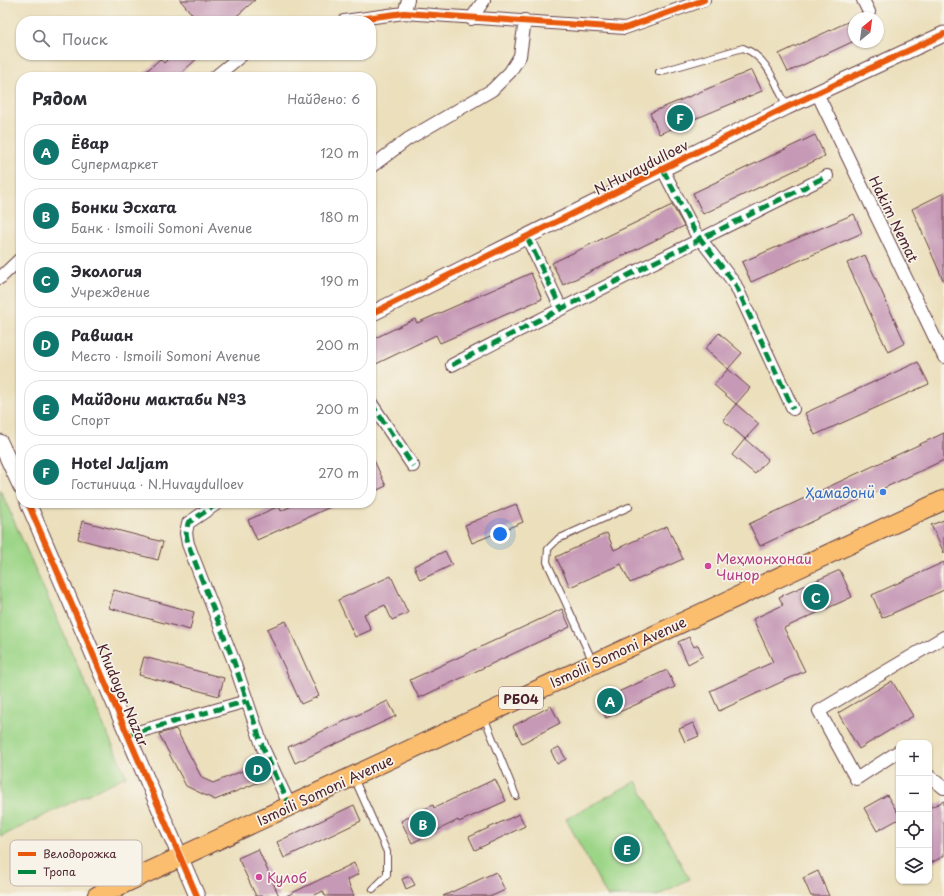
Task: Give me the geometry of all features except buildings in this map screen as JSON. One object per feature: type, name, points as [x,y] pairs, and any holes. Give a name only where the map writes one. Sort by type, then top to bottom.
[{"type":"main road","name":"Ismoili Somoni Avenue","points":[[142,875],[944,500]]},
{"type":"main road","name":"Ismoili Somoni Avenue","points":[[97,896],[118,886]]},
{"type":"street","points":[[404,13],[408,0]]},
{"type":"street","points":[[471,19],[484,0]]},
{"type":"street","points":[[376,17],[404,13],[471,19],[525,20],[625,28],[704,0]]},
{"type":"street","points":[[863,0],[869,12]]},
{"type":"street","points":[[376,163],[408,139],[492,90],[510,72],[520,56],[525,20]]},
{"type":"street","name":"N.Huvaydulloev","points":[[376,312],[787,107],[944,34]]},
{"type":"street","points":[[221,72],[236,60]]},
{"type":"street","name":"Hakim Nemat","points":[[817,93],[944,357]]},
{"type":"street","points":[[663,170],[695,232],[735,284],[793,409]]},
{"type":"street","points":[[452,365],[560,308],[701,240],[827,176]]},
{"type":"street","points":[[527,237],[560,308]]},
{"type":"street","points":[[0,278],[16,263]]},
{"type":"street","points":[[376,410],[413,466]]},
{"type":"street","points":[[0,442],[3,458],[16,479]]},
{"type":"street","name":"Khudoyor Nazar","points":[[30,508],[197,896]]},
{"type":"street","points":[[210,508],[188,523],[186,533],[188,544],[234,662],[263,748],[290,806]]},
{"type":"street","points":[[896,754],[856,779],[819,711],[944,637]]},
{"type":"street","points":[[127,735],[247,701]]},
{"type":"street","points":[[932,778],[944,788]]},
{"type":"lane","points":[[659,72],[743,48],[754,52],[764,62],[787,107]]},
{"type":"lane","points":[[594,664],[547,562],[548,549],[558,539],[629,507]]},
{"type":"lane","points":[[483,715],[516,796]]},
{"type":"lane","points":[[353,776],[387,852],[387,875],[373,889]]},
{"type":"green space","points":[[0,489],[126,776],[0,837]]},
{"type":"green space","points":[[636,781],[689,879],[657,896],[607,896],[566,819]]},
{"type":"marked path","points":[[663,170],[695,232],[735,284],[793,409]]},
{"type":"marked path","points":[[452,365],[592,293],[827,176]]},
{"type":"marked path","points":[[527,237],[561,308]]},
{"type":"marked path","points":[[376,410],[413,466]]},
{"type":"marked path","points":[[210,508],[188,523],[186,533],[188,544],[234,662],[263,748],[290,806]]},
{"type":"marked path","points":[[127,735],[247,701]]},
{"type":"cycle path","points":[[376,17],[404,13],[625,28],[704,0]]},
{"type":"cycle path","points":[[376,312],[787,107],[944,34]]},
{"type":"cycle path","points":[[30,508],[197,896]]},
{"type":"place","name":"Hotel Jaljam","points":[[680,118]]},
{"type":"place","name":"Ҳамадонӣ","points":[[883,492]]},
{"type":"place","name":"Меҳмонхонаи Чинор","points":[[708,566]]},
{"type":"place","name":"Экология","points":[[816,597]]},
{"type":"place","name":"Ёвар","points":[[610,701]]},
{"type":"place","name":"Равшан","points":[[258,769]]},
{"type":"place","name":"Бонки Эсхата","points":[[423,824]]},
{"type":"place","name":"Майдони мактаби №3","points":[[627,849]]},
{"type":"place","name":"Кулоб","points":[[259,877]]}]
